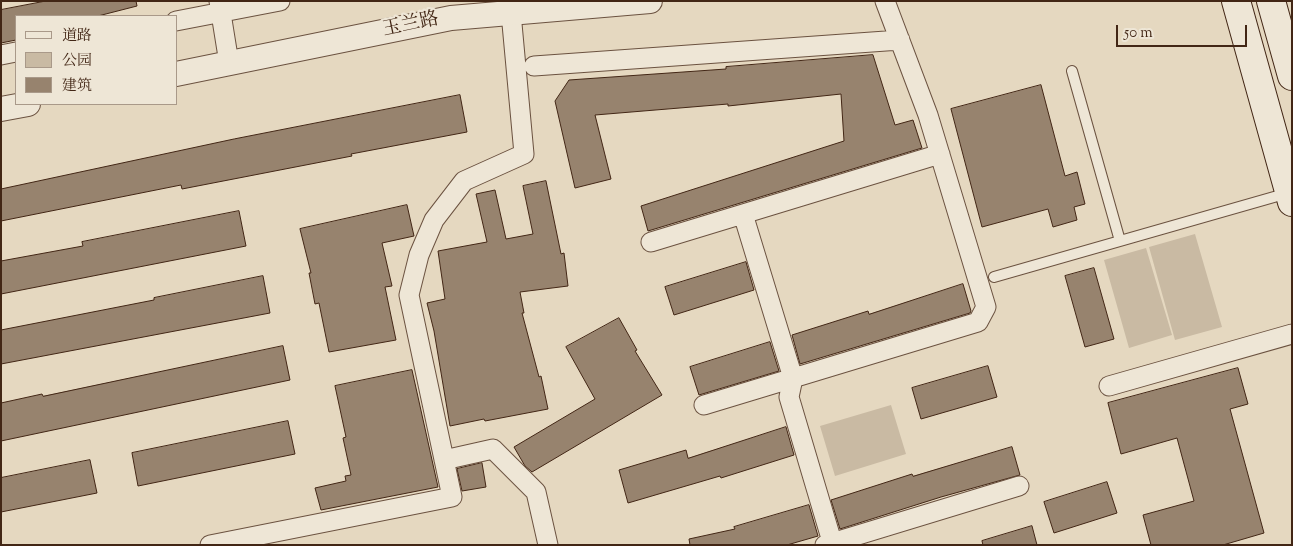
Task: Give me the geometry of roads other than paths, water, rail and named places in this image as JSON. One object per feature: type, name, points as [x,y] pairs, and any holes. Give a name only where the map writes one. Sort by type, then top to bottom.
[{"type":"main road","points":[[1236,1],[1290,198]]},
{"type":"main road","points":[[1271,1],[1292,76]]},
{"type":"street","points":[[178,20],[220,7],[280,1]]},
{"type":"street","name":"玉兰路","points":[[178,74],[451,18],[650,1]]},
{"type":"street","points":[[704,405],[978,322],[986,307],[928,115],[885,1]]},
{"type":"street","points":[[220,7],[229,63]]},
{"type":"street","points":[[210,545],[452,497],[408,295],[419,255],[434,220],[464,181],[524,154],[511,13]]},
{"type":"street","points":[[534,66],[900,40]]},
{"type":"street","points":[[1,55],[15,52]]},
{"type":"street","points":[[1,109],[23,105]]},
{"type":"street","points":[[651,242],[940,154]]},
{"type":"street","points":[[743,214],[793,378],[789,397],[830,544],[1019,486]]},
{"type":"street","points":[[1109,386],[1292,334]]},
{"type":"street","points":[[444,460],[493,449],[536,492],[548,545]]},
{"type":"lane","points":[[1072,71],[1120,241]]},
{"type":"lane","points":[[994,278],[1120,241],[1290,198]]}]
